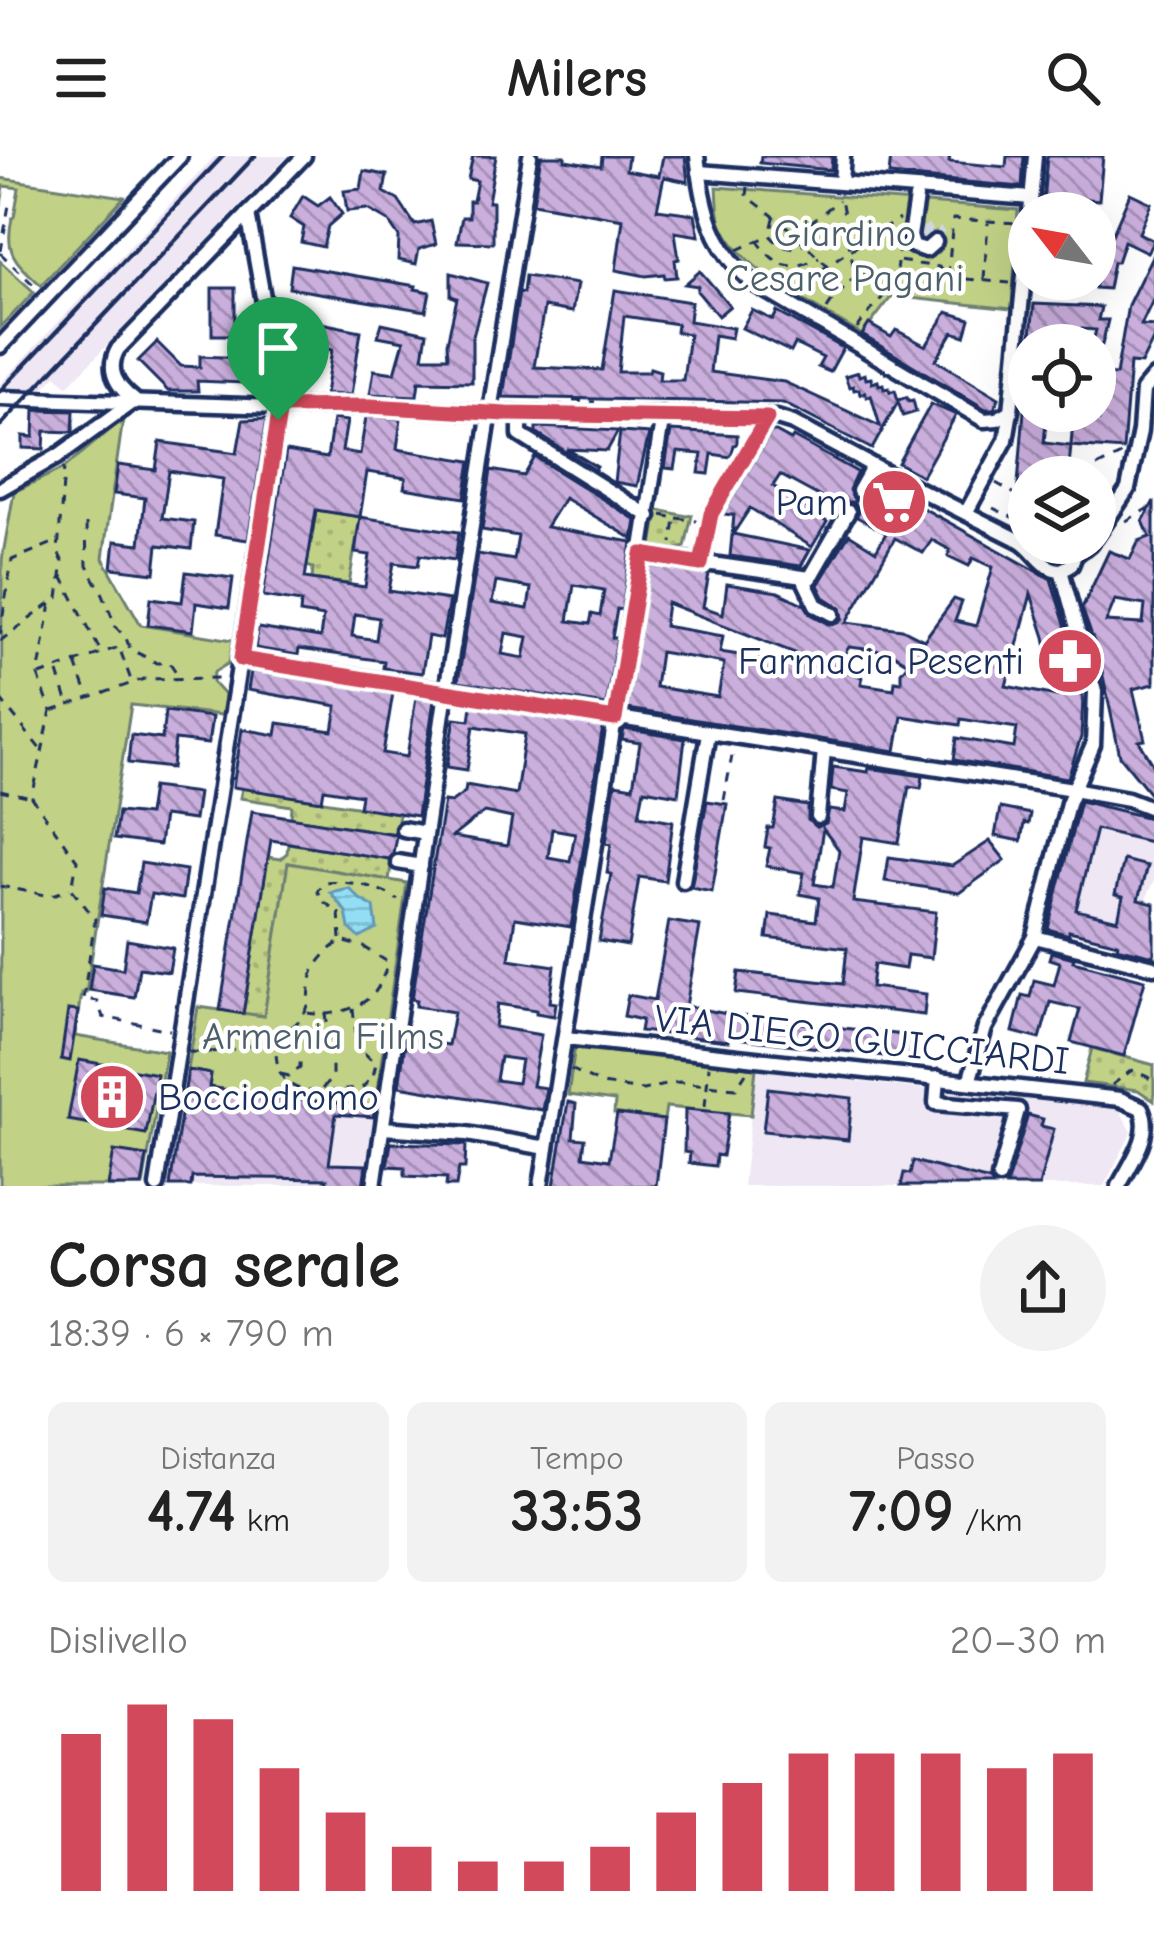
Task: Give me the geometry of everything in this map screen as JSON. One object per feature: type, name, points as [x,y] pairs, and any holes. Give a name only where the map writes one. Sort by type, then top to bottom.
[{"type":"street","points":[[0,346],[180,156]]},
{"type":"street","points":[[135,400],[114,378],[116,352],[304,156]]},
{"type":"street","points":[[374,1186],[530,156]]},
{"type":"street","points":[[697,156],[711,228],[752,283],[984,420],[1008,413]]},
{"type":"street","points":[[840,191],[843,156]]},
{"type":"street","points":[[1031,192],[1035,156]]},
{"type":"street","points":[[699,172],[1008,212]]},
{"type":"street","points":[[915,203],[913,246],[926,250],[934,242]]},
{"type":"street","points":[[158,1186],[280,407],[248,214]]},
{"type":"street","points":[[224,239],[255,250]]},
{"type":"street","points":[[1116,507],[1128,489],[1145,386],[1154,377]]},
{"type":"street","points":[[5,398],[767,418],[793,423],[1008,533]]},
{"type":"street","points":[[1140,431],[1154,412],[1143,399]]},
{"type":"street","points":[[0,489],[58,456],[135,400]]},
{"type":"street","points":[[520,415],[520,435],[652,515]]},
{"type":"street","points":[[542,1186],[652,515],[663,415]]},
{"type":"street","points":[[701,564],[709,522],[767,418]]},
{"type":"street","points":[[966,513],[1008,428]]},
{"type":"street","points":[[859,491],[874,466]]},
{"type":"street","points":[[642,554],[810,578],[848,512]]},
{"type":"street","points":[[1045,564],[1061,570],[1070,564]]},
{"type":"street","points":[[969,1082],[985,1028],[1035,937],[1072,789],[1093,745],[1095,692],[1061,570]]},
{"type":"street","points":[[803,578],[816,605],[833,614]]},
{"type":"street","points":[[241,659],[1072,789],[1154,809]]},
{"type":"street","points":[[683,881],[707,739]]},
{"type":"street","points":[[818,817],[824,750]]},
{"type":"street","points":[[404,829],[425,832]]},
{"type":"street","points":[[398,862],[421,866]]},
{"type":"street","points":[[1035,937],[1154,967]]},
{"type":"street","name":"VIA DIEGO GUICCIARDI","points":[[566,1038],[1120,1099],[1142,1108],[1147,1129],[1119,1186]]},
{"type":"street","points":[[938,1078],[936,1103],[1018,1110],[999,1177]]},
{"type":"street","points":[[382,1128],[467,1134],[548,1148]]},
{"type":"path","points":[[748,185],[747,196],[827,265]]},
{"type":"path","points":[[796,234],[840,191]]},
{"type":"path","points":[[825,314],[855,275],[840,191]]},
{"type":"path","points":[[10,199],[0,253],[48,297]]},
{"type":"path","points":[[794,296],[827,265],[915,203]]},
{"type":"path","points":[[770,235],[774,217]]},
{"type":"path","points":[[948,277],[953,219],[988,222],[1008,218]]},
{"type":"path","points":[[984,280],[988,222]]},
{"type":"path","points":[[736,251],[770,235]]},
{"type":"path","points":[[770,235],[789,249],[806,243]]},
{"type":"path","points":[[855,332],[869,309],[896,282],[900,239]]},
{"type":"path","points":[[757,240],[767,254],[789,266],[803,266],[819,256]]},
{"type":"path","points":[[898,261],[939,267],[945,277],[1008,283]]},
{"type":"path","points":[[855,275],[896,282]]},
{"type":"path","points":[[573,400],[597,402]]},
{"type":"path","points":[[1116,457],[1123,455]]},
{"type":"path","points":[[0,637],[58,598],[64,468],[58,456]]},
{"type":"path","points":[[994,482],[1008,490]]},
{"type":"path","points":[[1126,521],[1154,505]]},
{"type":"path","points":[[993,508],[1008,515]]},
{"type":"path","points":[[652,515],[709,522]]},
{"type":"path","points":[[670,551],[675,518]]},
{"type":"path","points":[[86,524],[87,566],[116,628],[130,649],[170,663],[180,678]]},
{"type":"path","points":[[0,637],[12,560],[60,540]]},
{"type":"path","points":[[61,575],[102,654]]},
{"type":"path","points":[[32,798],[51,711],[38,675],[50,604]]},
{"type":"path","points":[[38,675],[119,647],[132,685]]},
{"type":"path","points":[[76,663],[88,699]]},
{"type":"path","points":[[56,669],[68,705]]},
{"type":"path","points":[[51,711],[145,680],[213,677]]},
{"type":"path","points":[[0,699],[43,752]]},
{"type":"path","points":[[724,800],[734,743]]},
{"type":"path","points":[[0,791],[32,798],[77,860],[72,889],[95,919],[83,999],[97,1001],[104,1017],[172,1030]]},
{"type":"path","points":[[191,1052],[231,1051],[278,1034],[306,1012],[314,967],[341,941],[339,913],[318,896],[323,882],[362,884],[398,900]]},
{"type":"path","points":[[0,886],[50,896],[72,889]]},
{"type":"path","points":[[306,1012],[326,1014],[352,1008],[372,995],[383,971],[394,964],[364,947],[341,941]]},
{"type":"path","points":[[352,1008],[357,1043]]},
{"type":"path","points":[[326,1014],[330,1047]]},
{"type":"path","points":[[278,1034],[279,1073],[294,1088],[362,1088],[376,1064],[362,1051]]},
{"type":"path","points":[[279,1073],[289,1076],[300,1061]]},
{"type":"path","points":[[705,1106],[710,1061]]},
{"type":"path","points":[[321,1090],[332,1078],[332,1062]]},
{"type":"path","points":[[569,1069],[601,1084],[643,1090],[679,1082],[736,1088],[748,1065]]},
{"type":"path","points":[[1109,1087],[1132,1070],[1154,1084]]},
{"type":"shaded area","points":[[215,156],[288,156],[68,386],[56,375],[40,392],[0,391],[0,384]]},
{"type":"shaded area","points":[[1078,798],[1154,819],[1154,881],[1134,951],[1070,931],[1068,936],[1045,931]]},
{"type":"shaded area","points":[[756,1068],[1119,1109],[1132,1132],[1104,1186],[743,1186]]},
{"type":"shaded area","points":[[176,1069],[211,1074],[210,1087],[385,1107],[374,1186],[158,1186]]},
{"type":"green space","points":[[0,178],[124,197],[41,285],[11,249],[19,188],[4,186],[0,211]]},
{"type":"green space","name":"Giardino Cesare Pagani","points":[[717,187],[1008,209],[1008,300],[1013,300],[1012,309],[892,296],[862,335],[764,274],[732,242],[718,211]]},
{"type":"green space","points":[[0,261],[34,292],[0,328]]},
{"type":"green space","points":[[123,419],[103,558],[141,625],[233,640],[229,663],[214,672],[213,683],[225,696],[222,715],[131,705],[86,993],[81,993],[75,1036],[166,1051],[143,1186],[0,1186],[2,560],[14,492],[64,468]]},
{"type":"green space","points":[[316,510],[360,517],[349,584],[312,579],[313,568],[307,566]]},
{"type":"green space","points":[[658,510],[692,515],[685,547],[652,546]]},
{"type":"green space","points":[[242,788],[399,813],[396,834],[291,818],[292,806],[240,798]]},
{"type":"green space","points":[[288,843],[392,859],[389,880],[288,863],[264,1017],[243,1014],[268,857],[280,859]]},
{"type":"green space","name":"Armenia Films","points":[[288,863],[407,883],[375,1106],[209,1087],[211,1074],[188,1070],[198,1007],[264,1016]]},
{"type":"green space","points":[[575,1046],[756,1068],[751,1115],[666,1107],[664,1120],[614,1114],[615,1101],[568,1095]]},
{"type":"green space","points":[[1092,1048],[1154,1065],[1154,1101],[1138,1090],[1083,1083]]},
{"type":"water","points":[[349,888],[374,907],[377,929],[360,938],[349,928],[346,912],[330,892]]},
{"type":"building","points":[[473,156],[496,156],[488,202],[493,202],[493,243],[457,242],[462,217],[469,217],[477,181],[468,179]]},
{"type":"building","points":[[541,156],[565,156],[565,160],[601,166],[602,156],[628,156],[626,170],[659,176],[663,156],[685,156],[688,182],[664,177],[657,209],[695,214],[699,236],[675,232],[677,277],[616,270],[623,219],[533,203]]},
{"type":"building","points":[[761,156],[832,156],[831,170],[760,163]]},
{"type":"building","points":[[891,156],[950,156],[949,162],[1006,167],[1007,156],[1024,156],[1022,187],[889,175]]},
{"type":"building","points":[[1047,156],[1103,156],[1100,192],[1044,192]]},
{"type":"building","points":[[364,171],[387,175],[384,192],[398,200],[415,225],[431,221],[436,244],[419,249],[416,264],[398,260],[399,237],[388,221],[367,209],[347,211],[344,191],[361,189]]},
{"type":"building","points":[[1130,193],[1151,203],[1139,233],[1154,241],[1147,252],[1124,241],[1116,262],[1116,226]]},
{"type":"building","points":[[303,196],[318,206],[330,197],[342,214],[328,226],[323,247],[301,242],[304,227],[290,218]]},
{"type":"building","points":[[1154,252],[1154,298],[1141,325],[1154,326],[1154,338],[1141,364],[1130,363],[1123,450],[1071,446],[1072,432],[1116,432],[1116,375],[1128,305]]},
{"type":"building","points":[[292,265],[416,286],[430,292],[426,311],[289,288]]},
{"type":"building","points":[[700,271],[730,306],[718,316],[697,291],[698,286],[685,284]]},
{"type":"building","points":[[451,273],[487,283],[472,340],[472,382],[419,381],[417,396],[370,394],[374,370],[395,373],[404,341],[378,336],[382,323],[427,333],[423,357],[448,357],[457,298],[451,296]]},
{"type":"building","points":[[525,276],[577,284],[572,312],[544,307],[534,367],[602,370],[615,290],[691,302],[689,321],[733,328],[731,338],[714,335],[710,372],[784,382],[880,426],[871,395],[849,387],[845,376],[858,372],[890,392],[895,390],[898,400],[913,400],[916,412],[903,416],[898,402],[872,449],[783,403],[503,397],[519,292],[523,293]],"holes":[[[624,316],[677,324],[676,332],[689,334],[683,380],[659,380],[660,371],[650,368],[649,372],[618,372]]]},
{"type":"building","points":[[212,288],[235,288],[235,335],[212,335]]},
{"type":"building","points":[[1034,304],[1101,307],[1098,320],[1108,320],[1107,324],[1032,324]]},
{"type":"building","points":[[752,310],[773,320],[777,312],[843,348],[830,372],[818,367],[823,358],[795,344],[791,352],[742,328]]},
{"type":"building","points":[[947,312],[970,319],[965,336],[953,332],[936,360],[999,398],[994,409],[986,409],[862,335],[869,324],[891,337],[896,330],[926,346]]},
{"type":"building","points":[[291,317],[361,331],[351,395],[325,394],[332,350],[286,342]]},
{"type":"building","points":[[157,342],[181,366],[200,367],[200,356],[245,358],[244,383],[197,381],[198,391],[168,391],[138,361]]},
{"type":"building","points":[[931,404],[956,415],[922,476],[898,463]]},
{"type":"building","points":[[35,410],[74,411],[73,432],[45,431],[44,449],[23,448],[23,436],[34,437]]},
{"type":"building","points":[[366,417],[401,419],[397,449],[471,461],[465,498],[404,488],[406,478],[367,472],[360,517],[459,532],[455,560],[420,555],[418,566],[394,563],[389,591],[449,600],[442,639],[428,636],[422,673],[383,668],[384,661],[255,648],[258,628],[320,638],[323,617],[300,613],[301,602],[263,596],[286,451],[327,458],[333,419],[347,421],[342,451],[360,454]],"holes":[[[316,510],[360,517],[355,553],[370,555],[365,587],[305,578]],[[355,614],[379,618],[376,640],[352,636]]]},
{"type":"building","points":[[267,419],[248,540],[215,535],[223,479],[169,471],[162,518],[194,522],[191,549],[158,545],[155,573],[112,568],[115,541],[140,544],[145,498],[114,494],[118,465],[156,470],[160,442],[237,453],[243,420]]},
{"type":"building","points":[[536,427],[618,431],[607,451],[567,449],[597,467],[595,470],[536,433]]},
{"type":"building","points":[[671,431],[737,435],[737,444],[731,457],[712,454],[709,474],[699,473],[702,454],[678,452],[675,469],[665,468]]},
{"type":"building","points":[[620,432],[649,434],[637,486],[614,482]]},
{"type":"building","points":[[771,432],[776,432],[857,472],[849,490],[855,501],[865,499],[876,482],[1008,555],[1008,564],[1024,564],[1051,579],[1083,699],[1081,737],[1068,778],[954,760],[957,738],[1014,748],[1017,728],[961,719],[960,725],[902,716],[896,751],[627,709],[650,566],[709,574],[703,607],[723,614],[727,584],[778,592],[829,624],[838,623],[843,618],[841,608],[824,597],[818,585],[849,534],[876,551],[886,533],[857,517],[858,508],[852,502],[839,507],[780,475],[773,486],[827,522],[812,547],[750,508],[733,534],[810,550],[801,566],[730,556],[734,515],[723,514]],"holes":[[[895,538],[923,553],[932,540],[950,550],[948,556],[969,566],[973,558],[993,567],[976,626],[955,621],[962,602],[954,599],[924,640],[902,629],[847,622]],[[1031,594],[1045,637],[1057,696],[1006,686]],[[667,603],[818,662],[817,667],[720,652],[723,636],[664,626]],[[849,647],[890,652],[908,663],[894,689],[861,684],[862,677],[836,667]],[[660,652],[724,663],[718,697],[655,687]]]},
{"type":"building","points":[[1022,432],[1045,432],[1044,443],[1071,446],[1070,456],[1020,456]]},
{"type":"building","points":[[535,457],[636,520],[633,539],[564,498],[546,527],[632,542],[622,610],[617,609],[612,638],[617,638],[606,705],[458,682],[478,554],[514,560],[518,536],[482,530],[491,470],[524,476]],"holes":[[[496,582],[531,588],[528,609],[492,603]],[[574,585],[604,590],[600,616],[592,614],[590,624],[568,621]],[[506,633],[528,637],[524,658],[502,654]]]},
{"type":"building","points":[[1154,501],[1154,684],[1133,689],[1145,740],[1139,741],[1154,766],[1154,798],[1120,756],[1099,657],[1082,608],[1103,564],[1116,564],[1116,554],[1130,559],[1139,541],[1150,537],[1143,521]],"holes":[[[1115,600],[1145,605],[1143,624],[1106,622]]]},
{"type":"building","points":[[186,572],[233,578],[229,608],[196,603],[193,631],[148,625],[151,598],[182,602]]},
{"type":"building","points":[[251,671],[393,693],[383,753],[407,757],[416,697],[434,700],[417,816],[359,807],[361,795],[324,789],[322,801],[233,787],[242,729],[276,735],[278,723],[333,731],[337,706],[248,690]]},
{"type":"building","points":[[472,706],[603,726],[571,927],[515,918],[509,959],[555,966],[550,1002],[556,1003],[554,1016],[498,1004],[495,1027],[541,1035],[532,1086],[546,1088],[542,1110],[399,1086],[405,1044],[410,1039],[448,1045],[454,1012],[416,1006],[417,1000],[412,999],[444,801],[451,802],[465,792],[466,785],[516,794],[525,734],[474,726],[467,770],[447,767],[455,718],[470,720]],"holes":[[[484,812],[512,818],[507,846],[452,837]],[[552,829],[575,833],[570,861],[548,857]],[[500,1057],[521,1060],[517,1083],[496,1080]]]},
{"type":"building","points":[[165,711],[212,717],[208,744],[175,740],[172,768],[128,763],[131,735],[162,739]]},
{"type":"building","points":[[624,729],[685,739],[678,795],[644,789],[639,815],[673,821],[665,881],[639,877],[628,946],[599,941],[611,874],[607,873],[611,844],[606,843],[615,784],[633,787],[640,743],[622,740]]},
{"type":"building","points":[[833,767],[923,776],[921,788],[909,786],[899,843],[863,837],[853,902],[936,912],[931,958],[907,955],[905,969],[874,964],[871,987],[926,994],[924,1015],[736,993],[739,972],[843,984],[847,948],[767,938],[770,915],[816,921],[819,898],[800,894],[804,873],[766,866],[768,828],[773,828],[778,801],[808,806],[808,820],[816,827],[826,824],[829,810],[845,812],[848,793],[831,790]],"holes":[[[823,829],[839,850],[833,887],[814,884]]]},
{"type":"building","points":[[152,787],[198,793],[194,820],[163,816],[159,845],[114,839],[118,812],[148,815]]},
{"type":"building","points":[[707,801],[727,804],[712,891],[691,887]]},
{"type":"building","points":[[1080,801],[1154,819],[1154,843],[1096,829],[1076,910],[1118,920],[1123,897],[1115,895],[1123,860],[1147,866],[1138,900],[1154,904],[1154,956],[1117,947],[1118,943],[1048,929]]},
{"type":"building","points":[[1000,808],[1030,814],[1021,841],[995,836]]},
{"type":"building","points":[[252,811],[396,836],[388,859],[271,840],[243,1014],[220,1010]]},
{"type":"building","points":[[990,841],[1005,860],[959,893],[885,881],[889,857],[952,866]]},
{"type":"building","points":[[141,863],[186,870],[182,899],[151,894],[146,922],[101,915],[105,888],[136,893]]},
{"type":"building","points":[[669,921],[700,926],[686,1006],[921,1037],[918,1060],[640,1031],[642,1020],[624,1016],[628,995],[655,1000]]},
{"type":"building","points":[[127,940],[173,948],[169,972],[139,968],[134,997],[89,990],[93,964],[123,969]]},
{"type":"building","points":[[1051,952],[1145,980],[1124,1056],[1071,1042],[1080,1009],[1050,1002],[1040,1039],[1013,1032],[1022,995],[1030,997],[1034,980],[1054,985],[1060,962],[1049,959]]},
{"type":"building","points":[[68,1010],[78,1011],[70,1061],[61,1059]]},
{"type":"building","name":"Bocciodromo","points":[[79,1060],[157,1074],[146,1134],[68,1120]]},
{"type":"building","points":[[188,1070],[211,1074],[209,1087],[375,1106],[373,1117],[336,1114],[329,1164],[366,1165],[363,1186],[326,1186],[327,1179],[192,1177],[191,1186],[170,1186]]},
{"type":"building","points":[[768,1088],[852,1098],[848,1140],[763,1131]]},
{"type":"building","points":[[568,1102],[576,1104],[573,1138],[585,1139],[583,1156],[609,1160],[617,1114],[664,1120],[656,1186],[554,1186]]},
{"type":"building","points":[[685,1109],[729,1113],[722,1156],[716,1155],[715,1166],[689,1163],[690,1153],[684,1152]]},
{"type":"building","points":[[1028,1115],[1054,1129],[1039,1186],[1006,1186]]},
{"type":"building","points":[[391,1143],[466,1145],[465,1168],[459,1168],[456,1186],[446,1186],[447,1178],[405,1176],[405,1167],[387,1166]]},
{"type":"building","points":[[114,1151],[147,1156],[142,1186],[108,1186]]},
{"type":"building","points":[[913,1161],[990,1181],[994,1186],[901,1186]]},
{"type":"tunnel","points":[[924,238],[932,229],[938,233],[935,242]]},
{"type":"railway","points":[[0,391],[223,156]]},
{"type":"railway","points":[[0,426],[255,156]]},
{"type":"place","name":"Pam","points":[[894,502]]},
{"type":"place","name":"Farmacia Pesenti","points":[[1070,661]]},
{"type":"place","name":"Bocciodromo","points":[[112,1097]]},
{"type":"route","points":[[370,406],[506,414],[767,418],[711,514],[701,564],[642,554],[615,719],[241,659],[278,420],[280,407],[370,406]]}]
